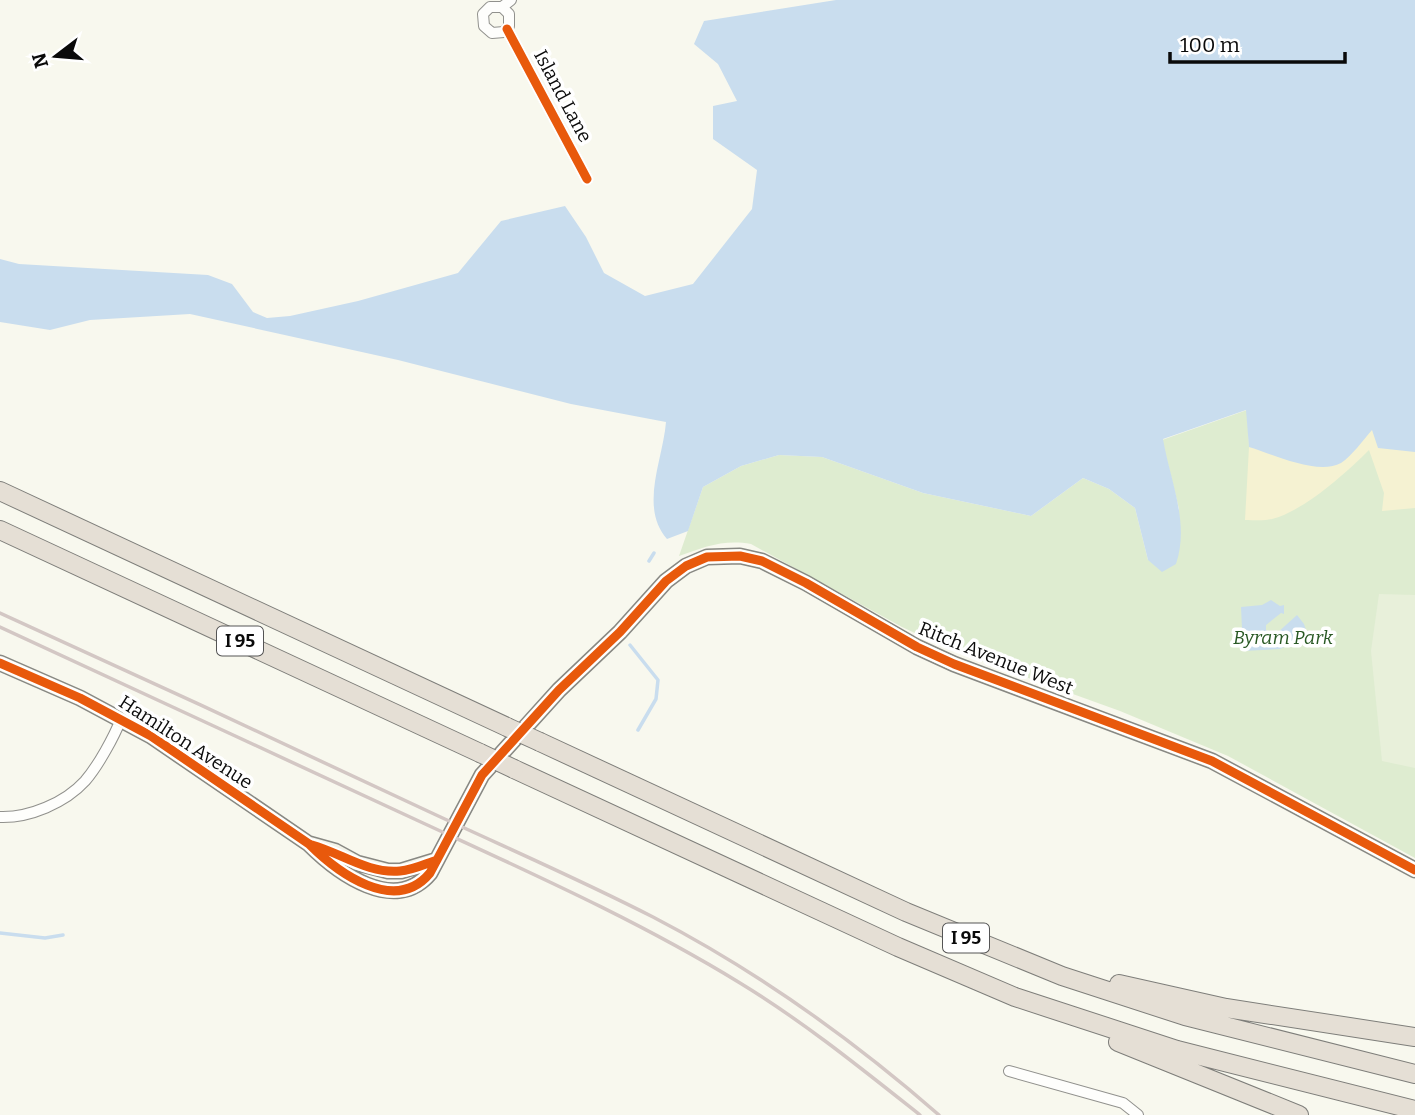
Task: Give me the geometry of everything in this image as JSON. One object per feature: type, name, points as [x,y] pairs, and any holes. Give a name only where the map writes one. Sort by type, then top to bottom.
[{"type":"highway","points":[[0,479],[96,536]]},
{"type":"highway","name":"I 95","points":[[0,491],[906,912],[1023,961],[1174,1013],[1415,1074]]},
{"type":"highway","name":"I 95","points":[[0,530],[898,947],[1015,997],[1177,1050],[1415,1110]]},
{"type":"highway","points":[[1023,961],[1197,1003],[1415,1037]]},
{"type":"highway","points":[[1015,997],[1154,1058],[1299,1115]]},
{"type":"main road","name":"Ritch Avenue West","points":[[559,690],[686,566],[707,557],[740,556],[762,561],[806,583],[917,647],[1212,761],[1415,870]]},
{"type":"main road","name":"Hamilton Avenue","points":[[0,663],[80,698],[151,736],[309,844],[342,872],[364,884],[390,891],[400,891],[422,884],[482,775],[559,690]]},
{"type":"main road","name":"Hamilton Avenue","points":[[309,844],[334,851],[365,866],[388,871],[401,871],[437,860]]},
{"type":"street","points":[[502,7],[512,0]]},
{"type":"street","points":[[502,7],[510,16],[507,29],[497,34],[492,33],[482,21],[487,9],[502,7]]},
{"type":"street","name":"Island Lane","points":[[507,29],[587,179]]},
{"type":"street","points":[[0,817],[13,818],[38,810],[78,787],[91,771],[121,719]]},
{"type":"street","points":[[1009,1071],[1123,1103],[1138,1115]]},
{"type":"green space","name":"Byram Park","points":[[1247,410],[1372,430],[1415,452],[1415,858],[1228,756],[1120,711],[951,650],[902,627],[751,544],[723,543],[679,556],[703,487],[741,466],[779,455],[822,457],[923,493],[1031,516],[1083,478],[1109,489],[1135,508],[1148,560],[1179,509],[1162,440]]},
{"type":"green space","points":[[1379,594],[1415,595],[1415,768],[1382,761],[1371,651]]},
{"type":"sand","points":[[1247,410],[1415,428],[1415,508],[1382,511],[1384,493],[1369,450],[1337,480],[1297,508],[1272,519],[1245,520],[1249,447]]},
{"type":"water","points":[[836,0],[1415,0],[1415,452],[1378,448],[1372,430],[1341,463],[1320,467],[1295,462],[1249,447],[1246,410],[1163,439],[1181,533],[1176,564],[1162,572],[1148,560],[1135,508],[1109,489],[1083,478],[1031,516],[923,493],[822,457],[779,455],[741,466],[703,487],[688,531],[667,539],[659,526],[654,498],[666,422],[571,404],[398,360],[190,314],[90,320],[50,330],[0,322],[0,259],[19,264],[208,275],[232,284],[253,312],[267,318],[290,316],[358,301],[458,273],[501,221],[565,206],[586,237],[604,273],[645,296],[693,284],[752,209],[757,170],[713,139],[713,106],[737,101],[718,64],[694,44],[704,21]]},
{"type":"water","points":[[1271,600],[1280,606],[1284,605],[1284,614],[1281,613],[1266,625],[1270,634],[1276,634],[1297,615],[1308,636],[1280,649],[1243,651],[1241,607],[1262,605]]},
{"type":"waterway","points":[[649,561],[654,553]]},
{"type":"waterway","points":[[630,645],[658,680],[656,699],[638,730]]},
{"type":"waterway","points":[[0,933],[45,938],[63,935]]},
{"type":"railway","points":[[0,613],[653,917],[802,1007],[872,1059],[939,1115]]},
{"type":"railway","points":[[0,627],[624,918],[702,960],[787,1014],[920,1115]]},
{"type":"cycle path","points":[[507,29],[587,179]]},
{"type":"cycle path","points":[[0,663],[80,698],[151,736],[309,844],[351,877],[384,890],[400,890],[416,885],[430,873],[482,775],[559,690],[620,632],[666,581],[686,566],[707,557],[740,556],[762,561],[806,583],[917,647],[954,664],[1212,761],[1415,870]]},
{"type":"cycle path","points":[[312,845],[366,866],[388,871],[410,869],[437,860]]}]
